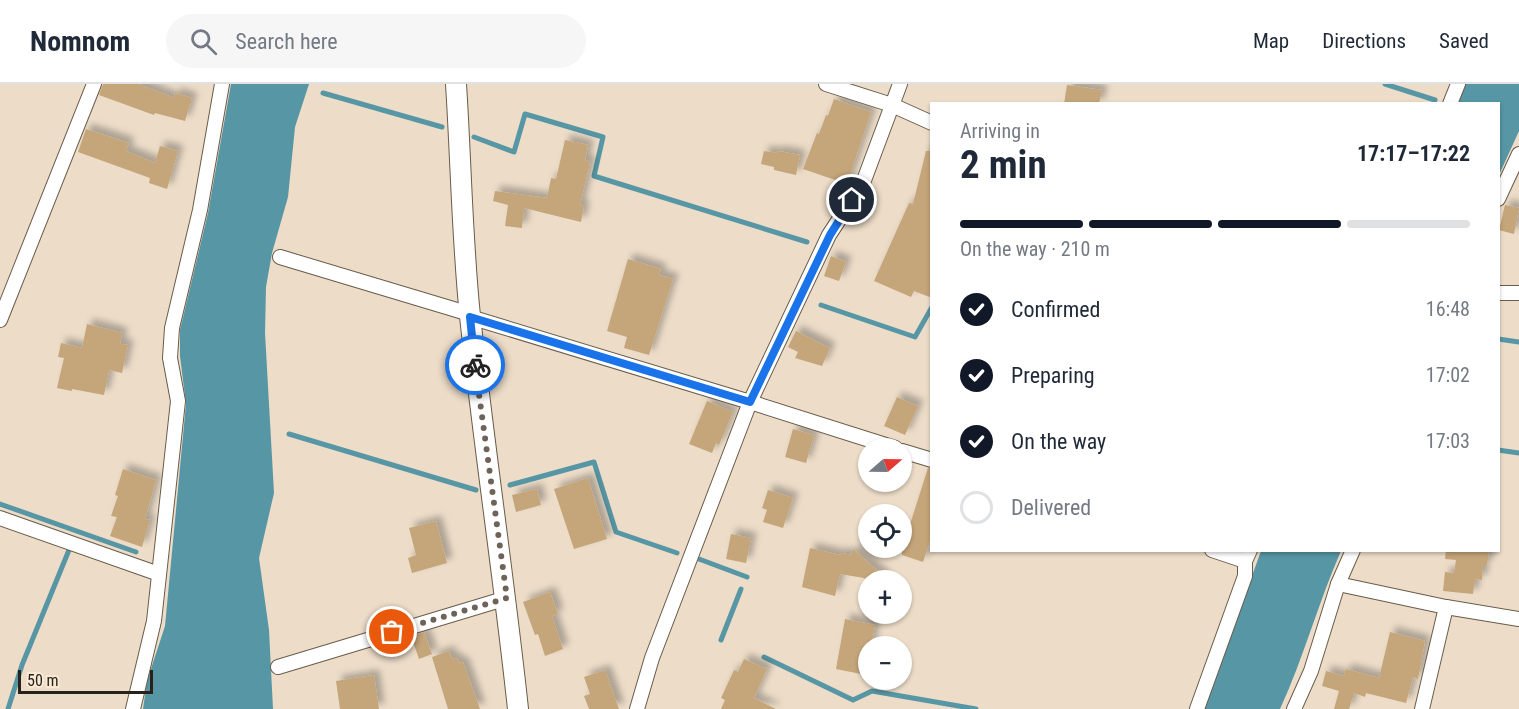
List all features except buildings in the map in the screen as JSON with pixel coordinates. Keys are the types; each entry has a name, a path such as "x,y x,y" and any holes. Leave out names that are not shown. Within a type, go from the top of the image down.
{"street":[{"path":"0,320 94,84"},
{"path":"133,709 154,621 178,402 170,358 172,328 200,210 222,84"},
{"path":"456,84 470,316 478,392 507,598 518,709"},
{"path":"826,84 892,105 930,122"},
{"path":"637,709 652,658 750,402 830,235 863,183 900,84"},
{"path":"1451,102 1458,84"},
{"path":"1500,195 1519,154"},
{"path":"280,256 863,438"},
{"path":"1500,293 1519,293"},
{"path":"912,454 930,459"},
{"path":"0,518 159,574"},
{"path":"1197,709 1245,576 1247,556 1224,552"},
{"path":"1294,709 1311,671 1338,584 1352,552"},
{"path":"1338,584 1446,607 1519,619"},
{"path":"278,667 507,598"},
{"path":"1422,709 1446,607"}],"water":[{"path":"231,84 309,84 295,127 288,197 272,253 266,287 265,333 274,493 259,558 269,630 273,709 143,709 147,681 165,626 186,404 180,356 180,330 208,213"},
{"path":"1465,84 1519,84 1519,131 1500,173 1500,102 1458,102"},
{"path":"1261,552 1341,552 1280,709 1204,709"}],"waterway":[{"path":"1385,84 1435,100"},
{"path":"323,93 442,127"},
{"path":"474,137 514,152 525,114 603,137 594,176 807,242"},
{"path":"821,305 915,337 930,311"},
{"path":"1500,339 1519,342"},
{"path":"289,434 476,490"},
{"path":"1500,450 1519,453"},
{"path":"510,485 594,462 616,532 677,553"},
{"path":"0,504 136,552"},
{"path":"8,709 22,665 69,550"},
{"path":"699,559 747,577"},
{"path":"721,640 741,589"},
{"path":"764,657 853,700 872,691 976,709"}],"way so far":[{"path":"392,632 507,598 475,365"}],"route":[{"path":"475,365 470,317 750,402 830,235 852,200"}]}
